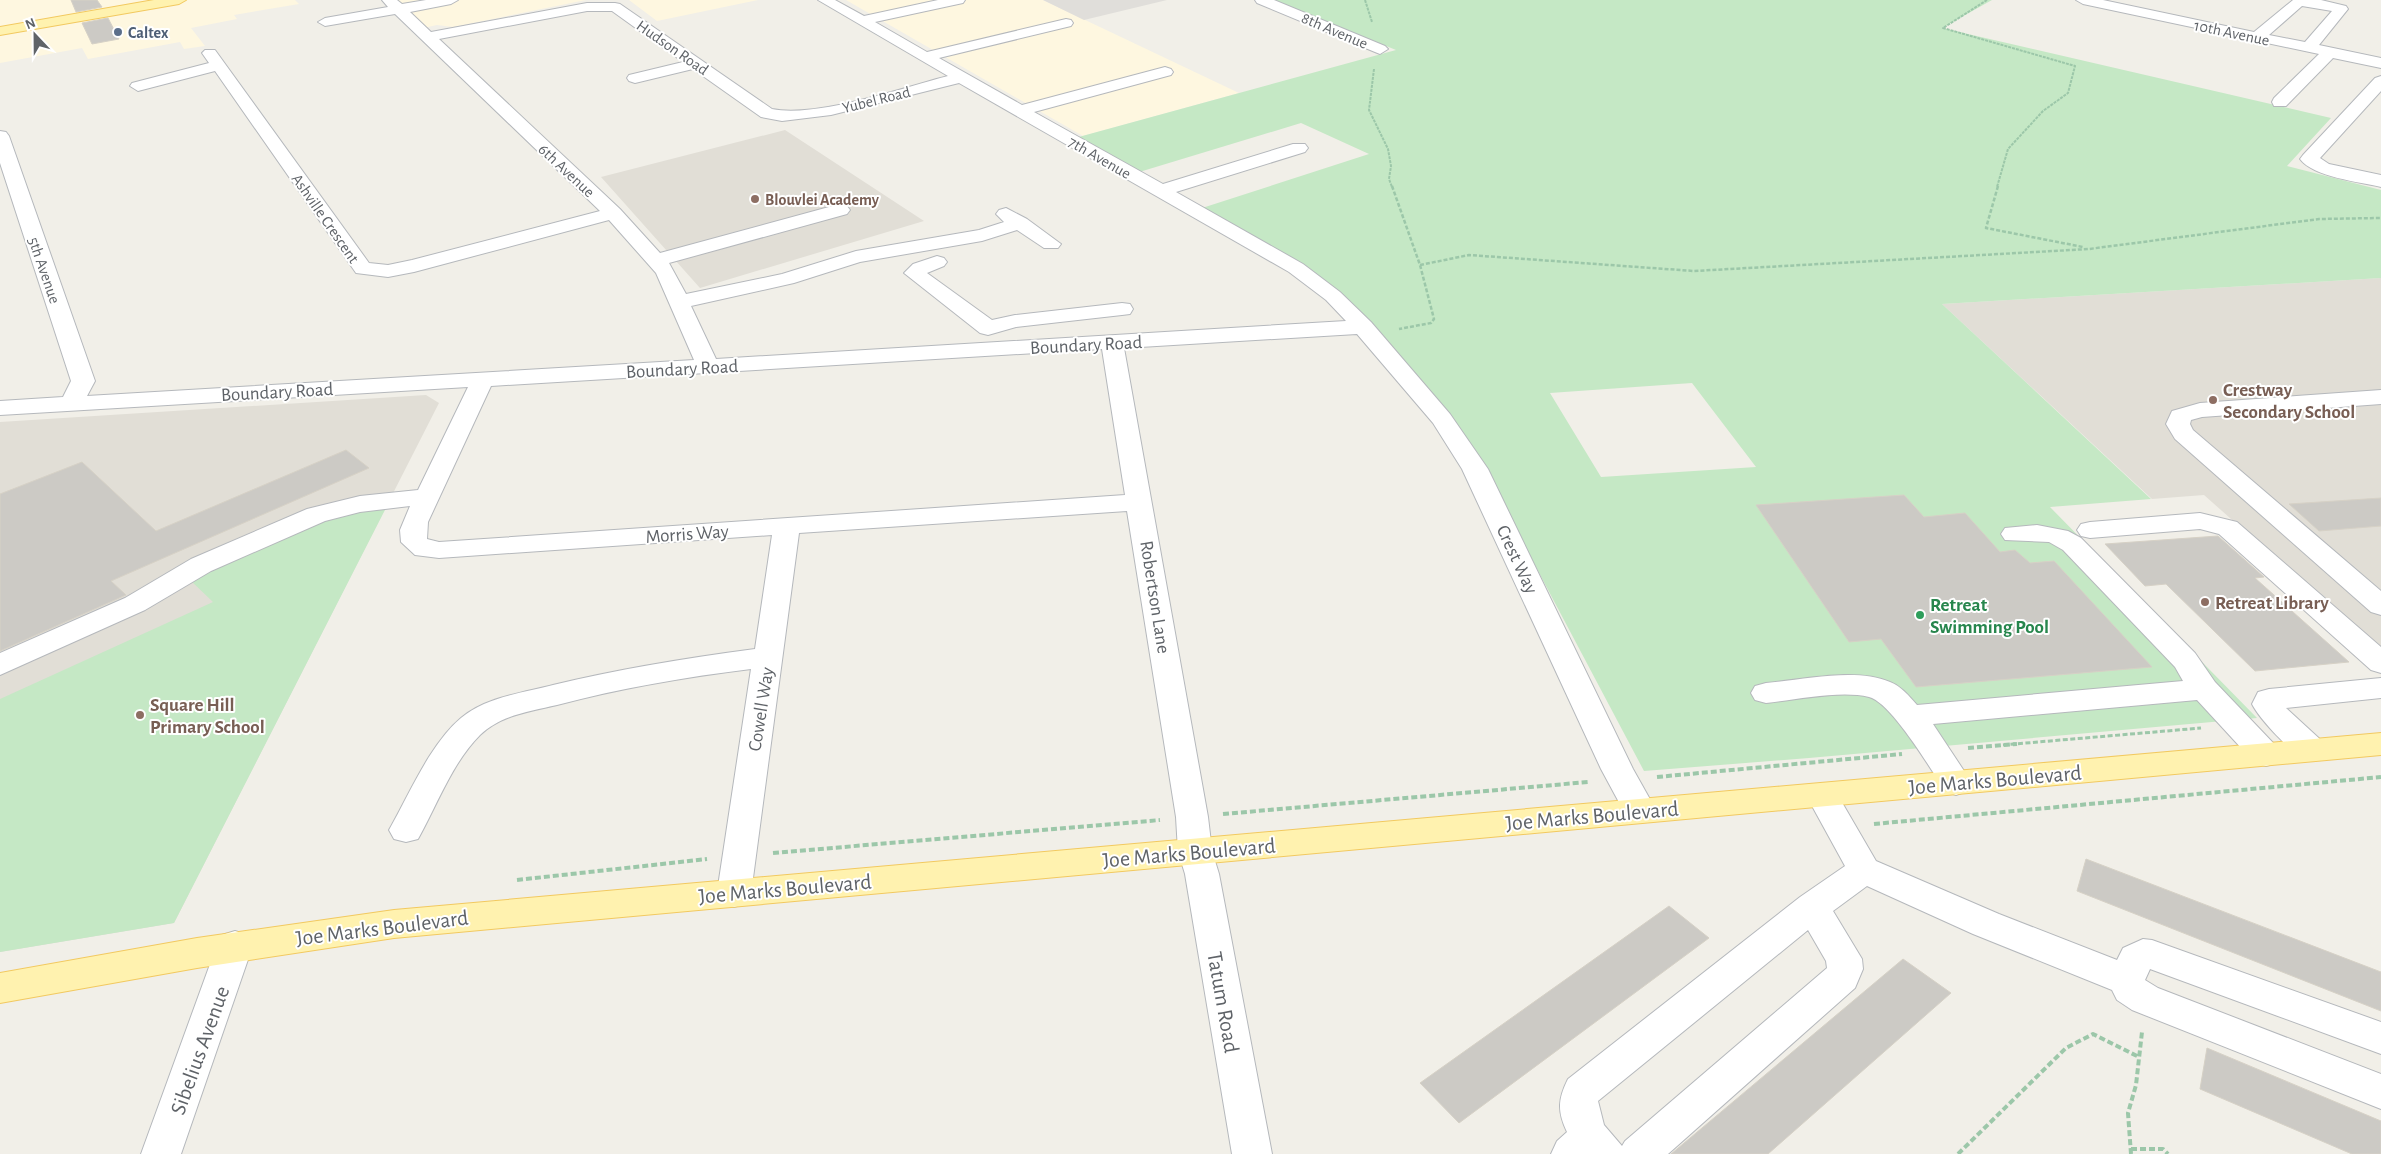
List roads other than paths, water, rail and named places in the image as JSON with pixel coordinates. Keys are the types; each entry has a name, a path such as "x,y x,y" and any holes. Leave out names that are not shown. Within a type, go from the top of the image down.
{"main road":[{"path":"0,31 179,0"},
{"name":"Joe Marks Boulevard","path":"0,988 107,966 236,945 394,924 2312,750 2375,756"}],"street":[{"path":"362,0 374,13"},
{"path":"325,22 374,13 393,4 451,0"},
{"name":"7th Avenue","path":"826,0 924,58 1296,268 1333,296 1364,327"},
{"path":"862,21 958,0"},
{"name":"8th Avenue","path":"1262,0 1380,49"},
{"name":"10th Avenue","path":"2083,0 2381,63"},
{"path":"2257,37 2300,2 2310,1 2341,9 2309,48"},
{"name":"6th Avenue","path":"393,4 613,213 657,260 665,271 680,302 708,366"},
{"name":"Hudson Road","path":"428,38 574,9 610,6 622,10 767,114 792,117"},
{"path":"924,58 1066,23"},
{"path":"2280,102 2330,52"},
{"name":"Ashville Crescent","path":"138,86 214,60 360,266 368,270 388,271 414,266 613,213"},
{"path":"635,78 697,64"},
{"path":"1018,111 1165,72"},
{"name":"Yubel Road","path":"792,117 809,115 960,78"},
{"path":"2381,81 2309,159 2323,168 2381,180"},
{"name":"5th Avenue","path":"0,136 83,381 70,404"},
{"path":"1161,191 1299,148"},
{"path":"657,260 840,210"},
{"path":"1000,210 1051,244"},
{"path":"680,302 787,279 856,257 982,235 1020,224"},
{"path":"938,262 914,272 988,339 1015,321 1122,308"},
{"name":"Boundary Road","path":"0,408 708,366 988,339 1112,343 1364,327"},
{"name":"Crest Way","path":"1364,327 1442,419 1475,469 1617,769 1640,810"},
{"name":"Robertson Lane","path":"1112,343 1192,817 1195,851"},
{"name":"Morris Way","path":"483,379 413,530 414,542 419,547 431,550 1140,502"},
{"path":"2381,397 2195,411 2180,416 2178,424 2184,434 2381,606"},
{"path":"0,664 135,604 201,565 316,514 360,504 428,496"},
{"path":"2090,530 2200,521 2228,528 2381,663"},
{"name":"Cowell Way","path":"734,893 788,526"},
{"path":"2014,534 2047,533 2065,539 2072,544 2185,660 2204,689 2266,755"},
{"path":"406,830 458,740 471,726 489,714 518,704 640,676 768,657"},
{"path":"1766,693 1871,687 1891,695 1936,751 1956,783"},
{"path":"2312,750 2270,710 2267,704 2269,699 2381,688"},
{"path":"1908,716 2204,689"},
{"path":"1822,795 1864,870 2136,990 2381,1092"},
{"name":"Tatum Road","path":"1195,851 1202,874 1252,1154"},
{"path":"1589,1149 1578,1107 1578,1098 1582,1091 1812,907 1864,870"},
{"path":"1639,1154 1842,978 1846,969 1844,959 1812,907"},
{"name":"Sibelius Avenue","path":"161,1154 236,945"},
{"path":"2136,990 2136,958 2143,954 2152,955 2381,1038"}],"place":[{"name":"Caltex","path":"118,32"},
{"name":"Blouvlei Academy","path":"755,199"},
{"name":"Crestway Secondary School","path":"2213,400"},
{"name":"Retreat Library","path":"2205,602"},
{"name":"Retreat Swimming Pool","path":"1920,615"},
{"name":"Square Hill Primary School","path":"140,715"}]}
